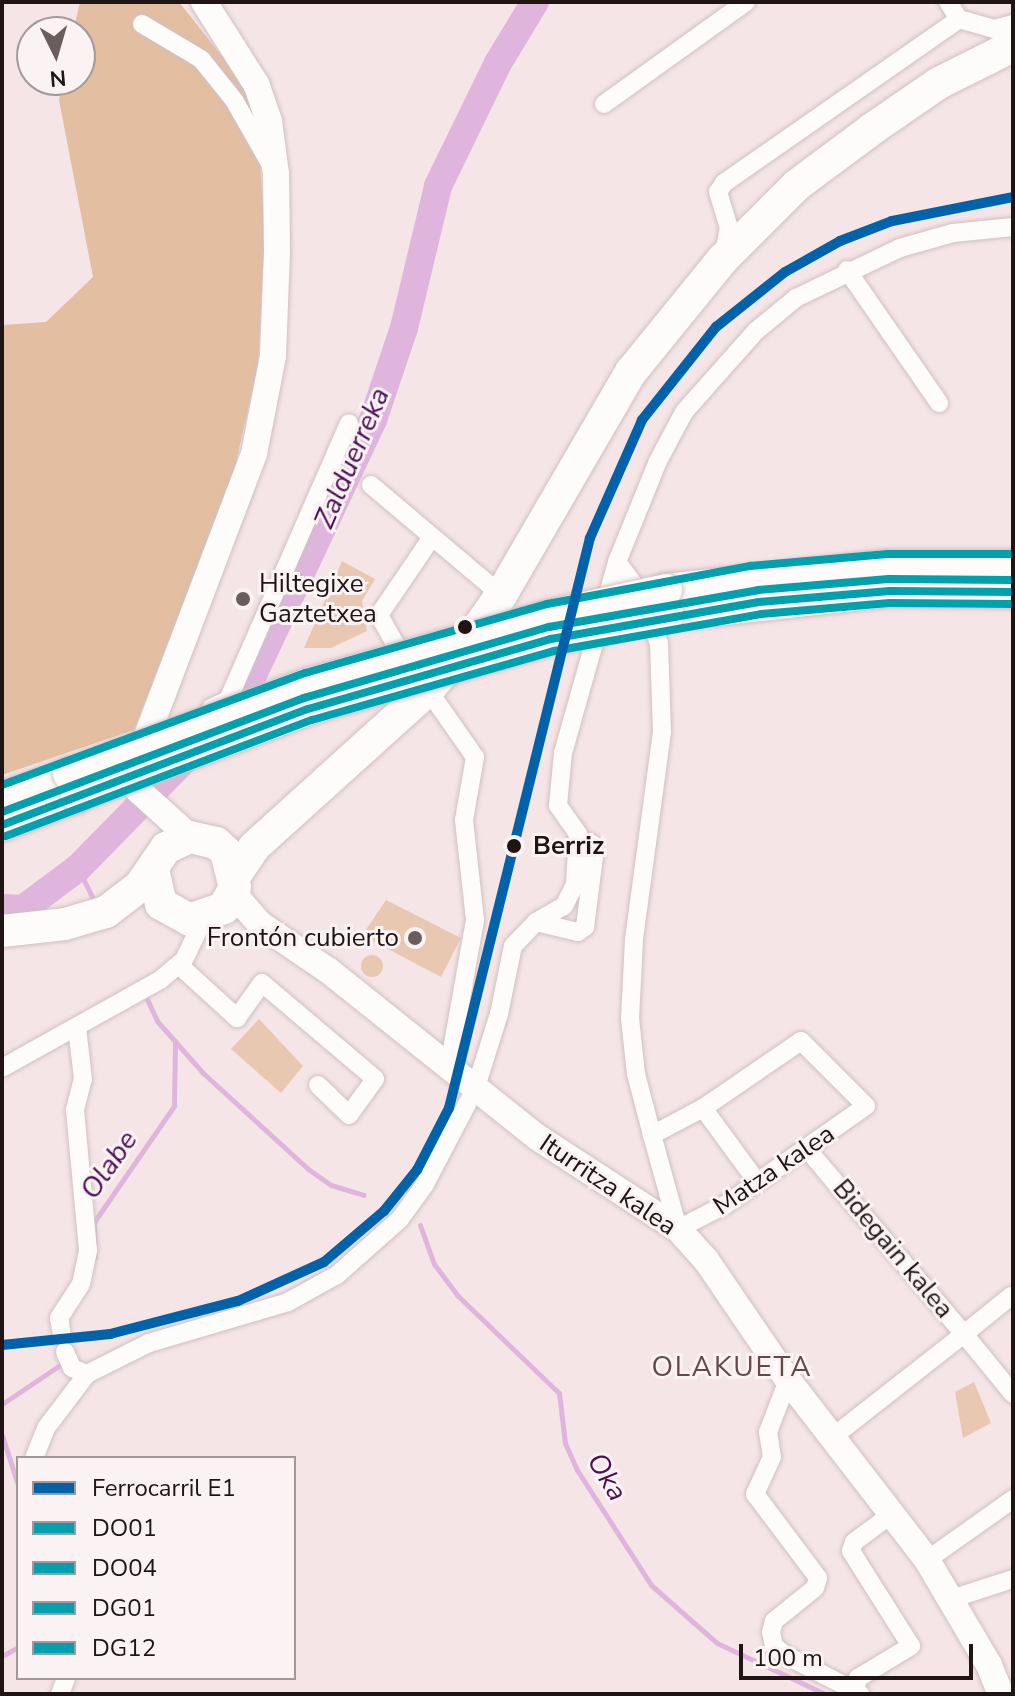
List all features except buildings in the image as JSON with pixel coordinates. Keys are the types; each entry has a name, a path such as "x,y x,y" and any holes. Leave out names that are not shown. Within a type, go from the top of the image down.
{"highway":[{"path":"2,931 191,916 236,881 254,847 426,692 501,595 631,372 722,260 797,185 872,129 939,83 1013,46"},
{"path":"2,798 73,785 308,709 551,639 656,597 888,566 1013,566"},
{"path":"656,597 890,591 1013,592"},
{"path":"2,825 73,785"},
{"path":"65,924 124,901 181,849 257,833 294,814"},
{"path":"181,849 236,881"},
{"path":"181,849 155,895 191,916"}],"street":[{"path":"181,849 146,800 137,762 230,520 267,406 273,356 276,174 269,121 256,84 204,2"},
{"path":"604,104 746,2"},
{"path":"948,2 959,19 994,29 1013,24"},
{"path":"722,260 729,228 718,192 724,183 959,19"},
{"path":"142,24 201,59 234,100 276,174"},
{"path":"35,1456 46,1428 87,1374 149,1343 288,1302 337,1275 376,1243 424,1186 476,1087 499,1014 513,946 536,922 564,906 575,884 578,839 558,805 563,753 617,562 658,461 715,371 796,298 847,270 953,233 1013,227"},
{"path":"847,270 939,403"},
{"path":"147,735 228,700 349,423"},
{"path":"371,485 501,595"},
{"path":"432,537 379,615 426,692 475,757 464,820 475,920 449,1066"},
{"path":"617,562 656,597 661,717 634,940 630,1018 636,1074 678,1229"},
{"path":"354,677 398,650"},
{"path":"536,922 578,932 585,927 594,857 592,844 578,839"},
{"name":"Iturritza kalea","path":"236,881 249,914 283,937 537,1137 678,1229 706,1260 788,1380 927,1560 1001,1694"},
{"path":"2,1068 77,1027 183,959 191,916"},
{"name":"Iturritza kalea","path":"191,916 283,937"},
{"path":"183,959 237,1018 262,983 375,1079 349,1115 318,1085"},
{"path":"77,1027 83,1079 75,1110 88,1250 81,1284 59,1318 63,1344 72,1368 87,1374"},
{"name":"Matza kalea","path":"678,1229 758,1183 866,1106 801,1041 703,1108"},
{"path":"652,1135 703,1108 758,1183"},
{"name":"Bidegain kalea","path":"807,1149 964,1334 834,1436"},
{"path":"1011,1296 964,1334 1013,1394"},
{"path":"788,1380 768,1432 772,1457 755,1494 818,1578 815,1588 774,1621 771,1632 774,1646 785,1655 858,1693 858,1678 911,1646 851,1551 854,1542 892,1514"},
{"path":"927,1560 1013,1499"},
{"path":"951,1599 1013,1579"}],"shaded area":[{"path":"80,2 179,2 255,98 265,233 258,365 232,480 134,730 2,775 2,325 46,322 93,277 59,100 60,96 96,96 96,16 77,16"},
{"path":"342,561 375,579 362,601 367,631 331,648 304,648"},
{"name":"Frontón cubierto","path":"386,900 461,938 441,977 369,939 372,934 365,931"},
{"path":"372,955 380,958 383,966 380,974 372,977 364,974 361,966 364,958"},
{"path":"259,1019 303,1066 281,1093 231,1049"},
{"path":"974,1382 991,1423 963,1438 955,1392"}],"waterway":[{"name":"Zalduerreka","path":"222,719 244,694 373,420 404,328 438,186 498,63 535,2"},
{"name":"Zalduerreka","path":"2,908 23,909 78,868 194,750"},
{"name":"Oka","path":"78,868 95,903"},
{"name":"Oka","path":"146,997 157,1021 203,1073 308,1169 331,1185 364,1195"},
{"name":"Olabe","path":"95,1257 94,1222 174,1106 175,1041"},
{"name":"Oka","path":"420,1225 434,1264 457,1295 559,1393 565,1443 577,1470 651,1585 717,1643 825,1694"},
{"name":"Olabe","path":"2,1404 63,1363"},
{"name":"Olabe","path":"2,1435 16,1479"},
{"name":"Olabe","path":"2,1656 16,1648"}],"rail line":[{"name":"E1","path":"2,1345 110,1334 238,1301 324,1262 384,1211 417,1170 449,1108 590,538 642,420 716,327 785,272 840,241 892,221 1013,197"}],"transit line":[{"name":"DG12","path":"2,785 305,673 547,604 750,566 887,554 1013,554"},
{"name":"DG01","path":"2,812 304,698 549,627 758,590 889,579 1013,580"},
{"name":"DO01","path":"2,825 308,709 551,639 759,602 890,591 1013,592"},
{"name":"DO04","path":"6,836 312,720 554,651 761,614 890,603 1013,604"}],"place":[{"name":"Hiltegixe Gaztetxea","path":"243,599"},
{"name":"Berriz","path":"514,846"},
{"name":"Frontón cubierto","path":"415,938"}],"district":[{"name":"OLAKUETA","path":"732,1367"}]}
